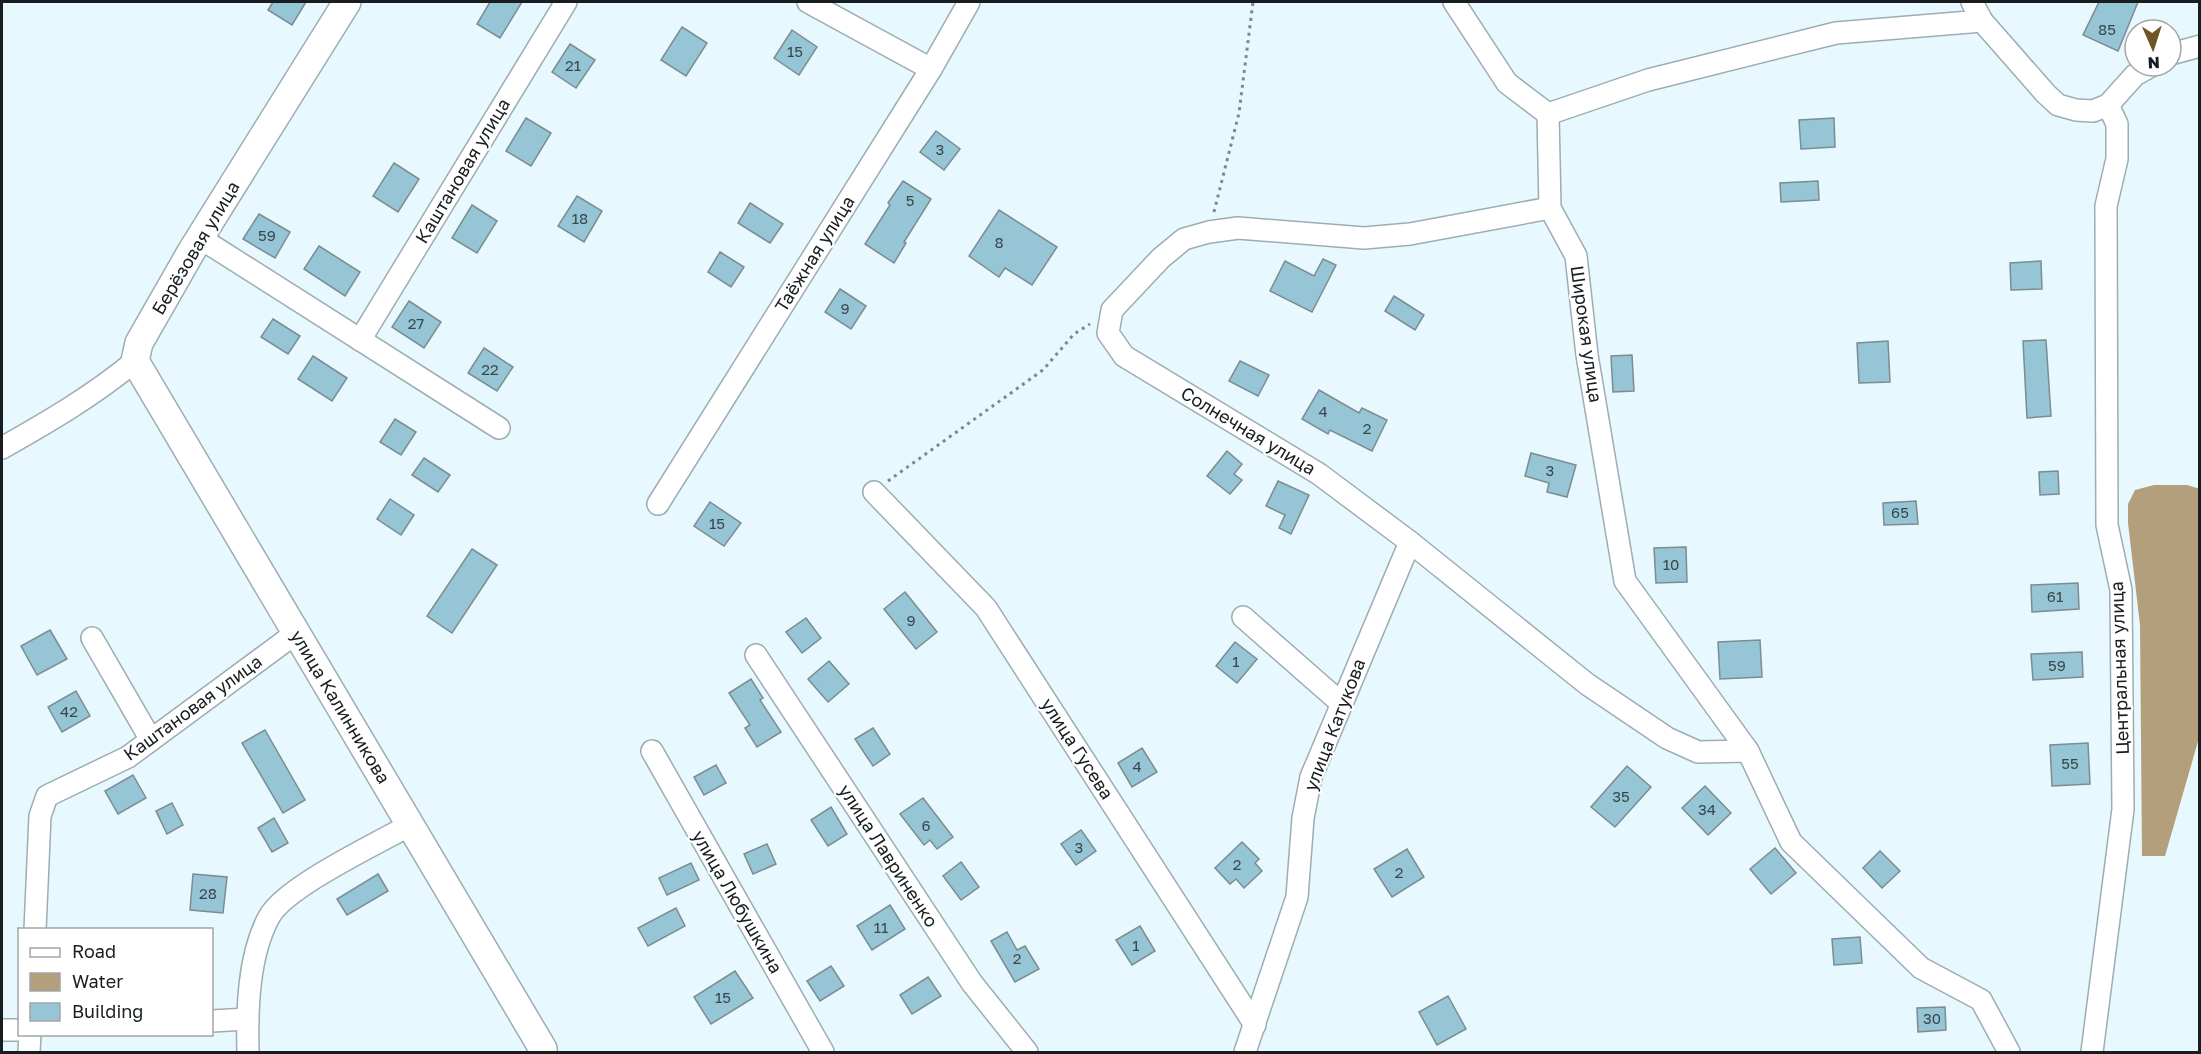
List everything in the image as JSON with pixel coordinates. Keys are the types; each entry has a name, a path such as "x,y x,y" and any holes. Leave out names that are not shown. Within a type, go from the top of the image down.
{"main road":[{"name":"Берёзовая улица","path":"135,361 140,343 200,238 347,2"},
{"name":"улица Калинникова","path":"135,361 543,1051"}],"street":[{"name":"Каштановая улица","path":"360,340 566,2"},
{"path":"808,2 931,69"},
{"name":"Таёжная улица","path":"658,504 931,69 969,2"},
{"path":"1454,2 1507,83 1548,114"},
{"path":"1972,2 1983,21 2058,105 2076,110 2093,111 2108,105 2132,78"},
{"path":"1548,114 1648,80 1836,33 1983,21"},
{"path":"2183,51 2199,46"},
{"name":"Центральная улица","path":"2092,1053 2123,808 2121,590 2107,525 2106,206 2117,159 2117,124 2108,105"},
{"path":"1112,310 1168,252 1184,239 1209,232 1238,228 1364,238 1410,234 1550,208 1548,114"},
{"name":"Широкая улица","path":"1550,208 1576,256 1587,355 1625,581 1748,751 1791,843 1921,968 1981,1000 2009,1053"},
{"path":"200,238 499,428"},
{"name":"Солнечная улица","path":"1112,310 1108,333 1124,356 1319,474 1410,542 1587,684 1667,738 1698,752 1748,751"},
{"name":"Берёзовая улица","path":"2,448 78,404 105,386 135,361"},
{"name":"улица Гусева","path":"874,492 986,608 1255,1025"},
{"name":"улица Катукова","path":"1245,1053 1297,897 1303,818 1311,777 1410,542"},
{"path":"1243,617 1341,703"},
{"name":"Каштановая улица","path":"35,928 40,816 47,796 128,757 296,633"},
{"path":"92,638 151,740"},
{"name":"улица Лавриненко","path":"756,655 972,982 1027,1053"},
{"name":"улица Любушкина","path":"652,751 823,1053"},
{"path":"248,1053 247,1019 255,954 269,916 292,891 410,825"},
{"path":"213,1021 247,1019"},
{"path":"2,1030 18,1030"},
{"path":"29,1053 30,1036"}],"path":[{"path":"1209,232 1239,113 1252,2"},
{"path":"874,492 1043,370 1074,334 1112,310"}],"water":[{"path":"2154,485 2187,485 2200,489 2199,738 2165,856 2142,856 2140,625 2128,523 2128,504 2135,490"}],"building":[{"path":"273,2 306,2 292,25 268,10"},
{"path":"490,2 522,2 500,38 477,24"},
{"path":"2099,2 2138,2 2131,18 2123,18 2123,39 2118,51 2083,35"},
{"path":"682,27 707,43 686,76 661,60"},
{"path":"792,30 817,47 799,75 774,58"},
{"path":"570,44 595,60 576,88 552,72"},
{"path":"526,118 551,133 531,166 506,151"},
{"path":"1834,118 1835,147 1801,149 1799,120"},
{"path":"936,131 960,149 944,170 920,152"},
{"path":"394,163 419,179 398,212 373,196"},
{"path":"903,181 931,199 904,242 906,243 894,263 865,244"},
{"path":"1818,181 1819,200 1781,202 1780,183"},
{"path":"577,196 602,211 584,242 558,226"},
{"path":"750,203 783,224 770,243 738,223"},
{"path":"472,205 497,221 477,253 452,238"},
{"path":"999,210 1057,247 1032,285 1005,268 999,277 969,256"},
{"path":"259,214 290,232 275,258 243,239"},
{"path":"319,246 360,272 345,296 304,269"},
{"path":"720,252 744,267 731,287 708,272"},
{"path":"1323,259 1336,265 1312,312 1270,291 1285,261 1314,276"},
{"path":"2041,261 2042,289 2011,290 2010,263"},
{"path":"840,289 866,306 851,329 825,312"},
{"path":"1394,296 1424,315 1415,330 1385,311"},
{"path":"409,301 441,322 424,348 392,327"},
{"path":"273,319 300,336 288,354 261,337"},
{"path":"2046,340 2051,416 2027,418 2023,341"},
{"path":"1888,341 1890,382 1859,383 1857,343"},
{"path":"484,348 513,367 497,391 468,373"},
{"path":"1632,355 1634,391 1613,392 1611,356"},
{"path":"313,356 347,378 332,401 298,379"},
{"path":"1240,361 1269,375 1258,396 1229,381"},
{"path":"1319,390 1359,413 1362,408 1387,420 1372,451 1330,430 1328,434 1302,419"},
{"path":"395,419 416,432 401,455 380,442"},
{"path":"1227,451 1242,464 1234,474 1242,480 1230,494 1207,476"},
{"path":"1531,453 1576,465 1567,497 1547,492 1549,483 1525,476"},
{"path":"424,458 450,475 438,492 412,475"},
{"path":"2058,471 2059,494 2040,495 2039,472"},
{"path":"1278,481 1309,495 1291,534 1279,528 1285,515 1266,506"},
{"path":"390,499 414,515 401,535 377,519"},
{"path":"1916,501 1918,524 1884,525 1883,503"},
{"path":"710,502 741,523 724,546 694,526"},
{"path":"1686,547 1687,582 1656,583 1654,548"},
{"path":"472,549 497,565 452,633 427,616"},
{"path":"2078,583 2079,609 2032,612 2031,585"},
{"path":"905,592 937,632 916,649 884,609"},
{"path":"806,618 821,638 802,653 786,632"},
{"path":"50,630 67,659 37,675 21,646"},
{"path":"1760,640 1762,677 1720,679 1718,642"},
{"path":"1235,642 1257,659 1237,683 1216,666"},
{"path":"2082,652 2083,677 2033,680 2031,654"},
{"path":"829,661 849,684 828,702 808,679"},
{"path":"751,679 763,698 760,700 781,732 757,747 745,728 750,725 729,693"},
{"path":"76,691 90,716 62,732 48,707"},
{"path":"873,728 890,754 873,766 855,739"},
{"path":"265,730 305,800 283,813 242,743"},
{"path":"2088,743 2090,784 2052,786 2050,745"},
{"path":"1142,748 1157,772 1132,787 1118,763"},
{"path":"716,765 726,783 704,795 694,777"},
{"path":"1627,766 1651,787 1615,827 1591,807"},
{"path":"133,775 146,798 118,814 105,791"},
{"path":"1705,786 1731,813 1708,835 1682,808"},
{"path":"923,798 953,837 937,849 930,840 924,845 900,814"},
{"path":"172,803 183,825 167,834 156,811"},
{"path":"831,807 847,834 828,846 811,820"},
{"path":"274,818 288,843 272,852 258,828"},
{"path":"1081,830 1096,851 1076,865 1061,844"},
{"path":"1242,842 1259,859 1255,863 1262,871 1244,888 1236,879 1230,884 1215,868"},
{"path":"767,844 776,864 753,874 744,854"},
{"path":"1775,848 1796,873 1771,894 1750,869"},
{"path":"1407,849 1424,877 1392,897 1374,869"},
{"path":"1880,851 1900,871 1882,888 1863,868"},
{"path":"961,862 979,887 961,900 943,876"},
{"path":"691,863 699,880 667,895 659,878"},
{"path":"193,874 227,877 223,913 190,910"},
{"path":"378,874 388,891 347,915 337,899"},
{"path":"890,905 905,929 872,950 857,926"},
{"path":"676,908 685,926 648,946 638,928"},
{"path":"1140,926 1155,951 1132,965 1116,940"},
{"path":"1007,932 1017,950 1025,946 1039,969 1015,982 991,941"},
{"path":"1860,937 1862,963 1834,965 1832,939"},
{"path":"831,966 844,986 820,1001 807,981"},
{"path":"735,971 753,998 711,1024 694,997"},
{"path":"928,977 941,996 912,1014 900,995"},
{"path":"1448,996 1466,1029 1437,1045 1419,1012"},
{"path":"1945,1007 1946,1030 1918,1032 1917,1008"}]}
